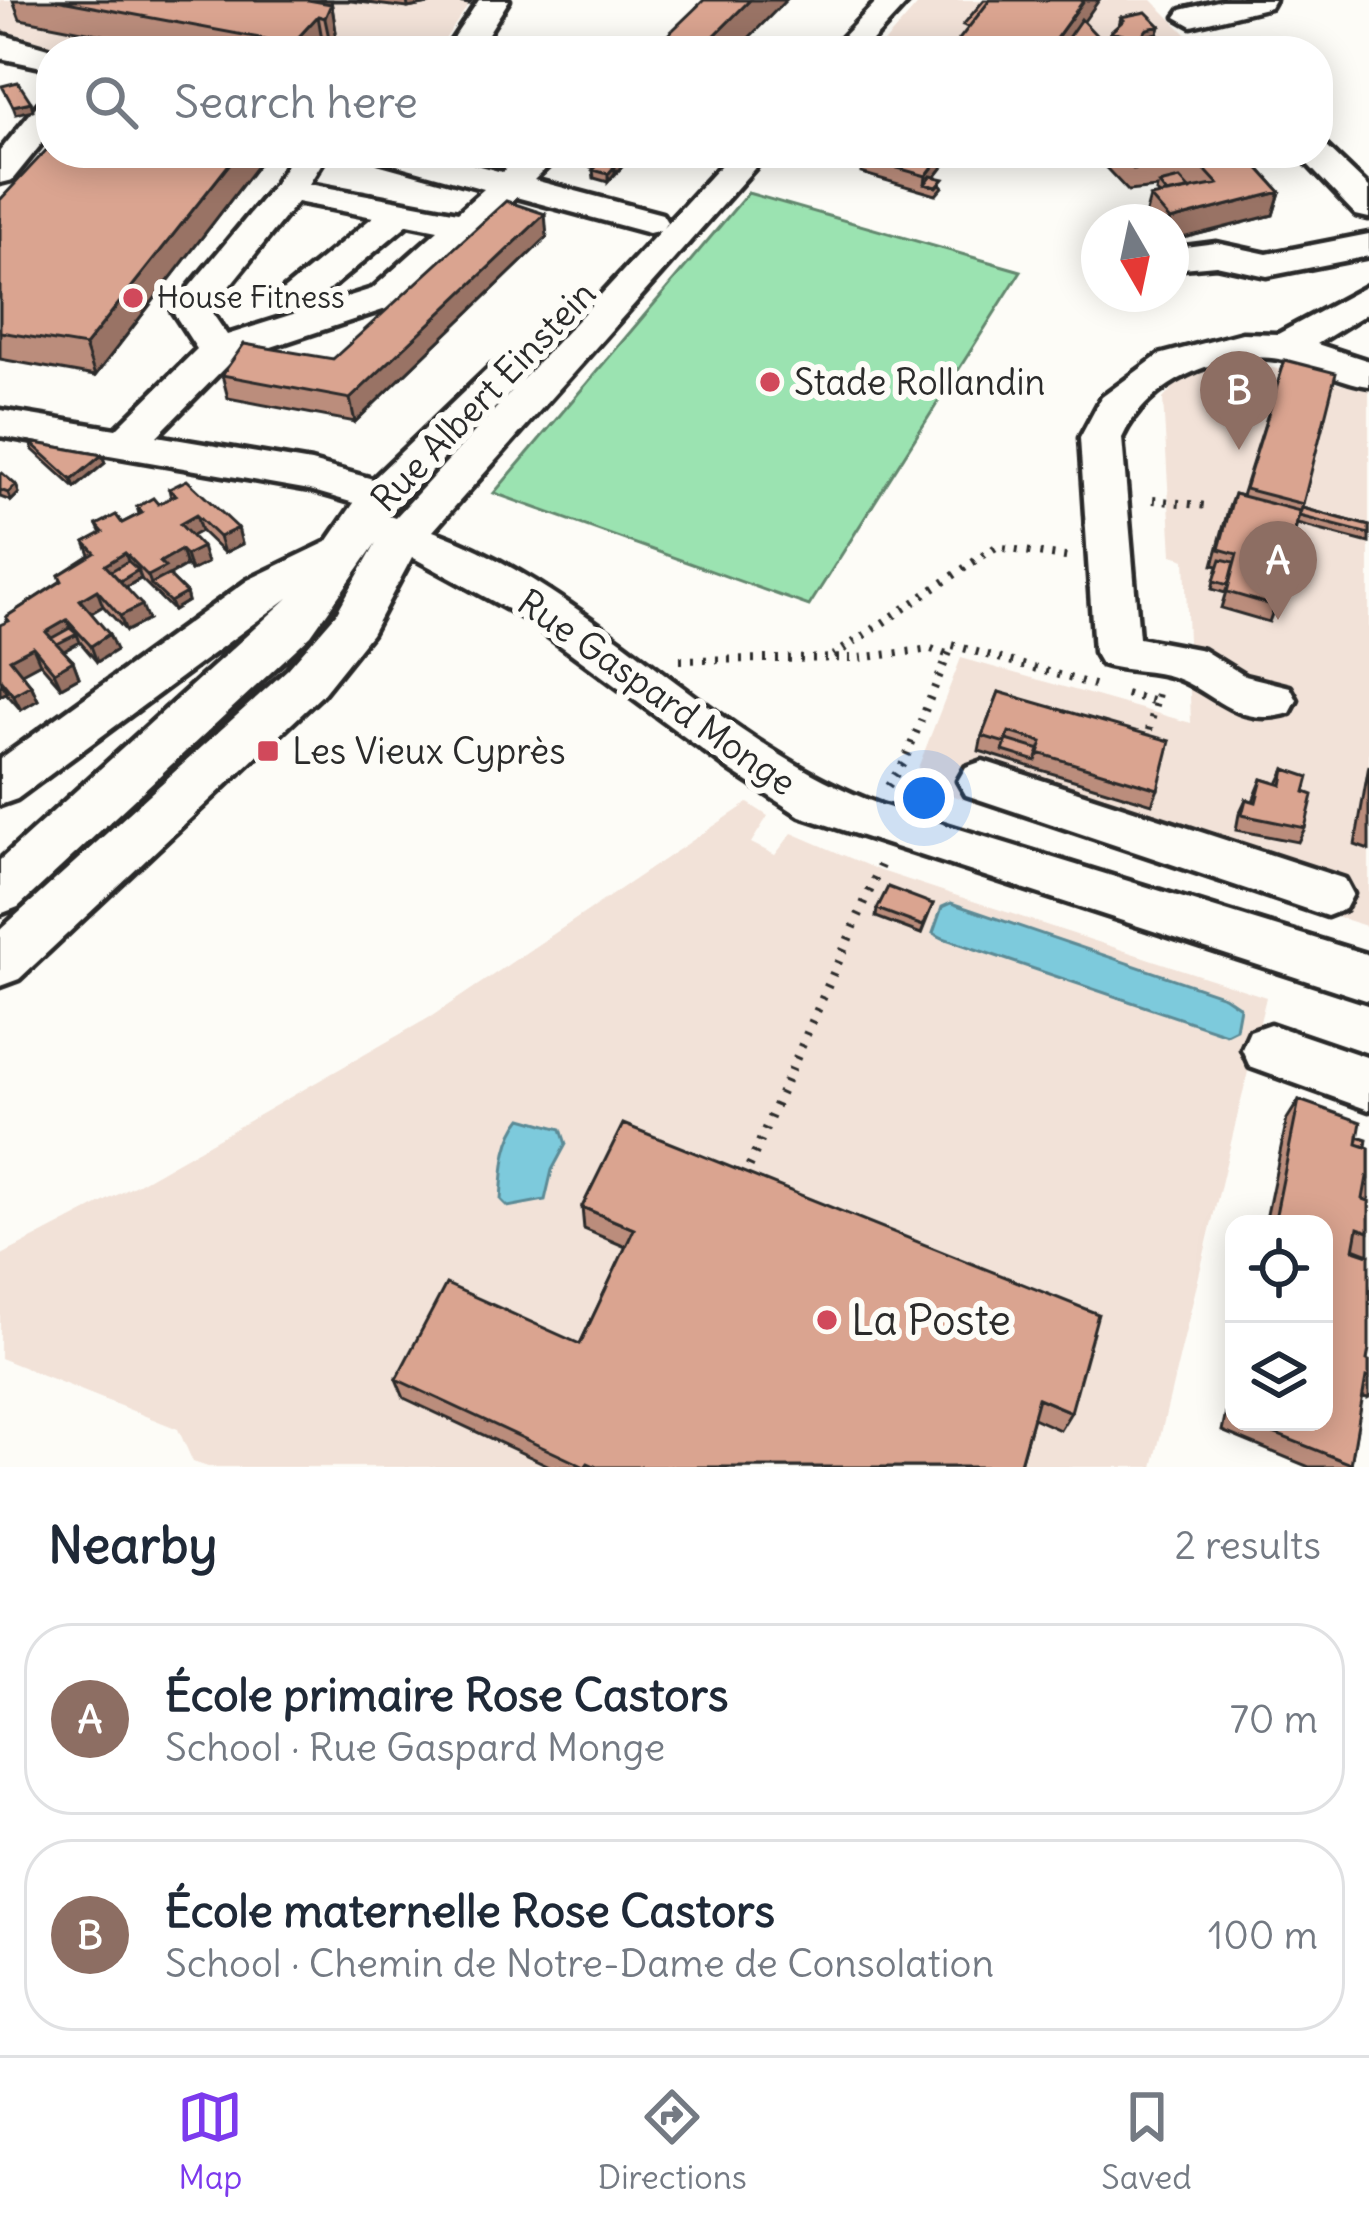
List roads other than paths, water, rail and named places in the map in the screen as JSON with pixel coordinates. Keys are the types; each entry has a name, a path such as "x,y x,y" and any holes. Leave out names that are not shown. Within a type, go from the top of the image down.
{"street":[{"path":"471,36 494,0"},
{"path":"836,36 855,0"},
{"path":"846,36 895,0"},
{"path":"1184,8 1259,0"},
{"path":"1184,8 1209,36"},
{"path":"0,44 36,55"},
{"path":"0,76 36,83"},
{"path":"0,173 36,129"},
{"path":"218,351 190,309 302,168"},
{"path":"450,168 649,222"},
{"path":"125,444 218,351 304,310 385,297 529,168"},
{"name":"Rue Albert Einstein","path":"0,892 295,623 454,429 699,168"},
{"path":"0,785 264,591 373,526 736,168"},
{"path":"1329,168 1369,207"},
{"path":"288,190 469,225"},
{"path":"304,310 402,211"},
{"path":"1189,258 1216,254 1271,282 1369,245"},
{"path":"224,270 304,310"},
{"path":"1285,347 1369,296"},
{"path":"1273,700 1233,692 1187,662 1117,652 1101,438 1116,406 1173,364 1242,345 1285,347 1367,374"},
{"name":"Rue Gaspard Monge","path":"0,423 311,476 373,526 466,563 632,670 804,795 870,821 1369,978"},
{"path":"0,963 305,682 356,622 374,581 373,526"},
{"path":"983,782 1348,900 1319,962"},
{"path":"1270,1049 1369,1084"}],"water":[{"path":"951,903 1224,996 1240,1007 1236,1029 1226,1034 943,938 933,933 942,907"},
{"path":"522,1118 561,1129 566,1144 552,1170 545,1200 508,1207 501,1200 505,1157"}],"place":[{"name":"House Fitness","path":"133,298"},
{"name":"Stade Rollandin","path":"770,382"},
{"name":"École maternelle Rose Castors","path":"1239,450"},
{"name":"École primaire Rose Castors","path":"1278,620"},
{"name":"Les Vieux Cyprès","path":"268,751"},
{"name":"La Poste","path":"827,1320"}]}
